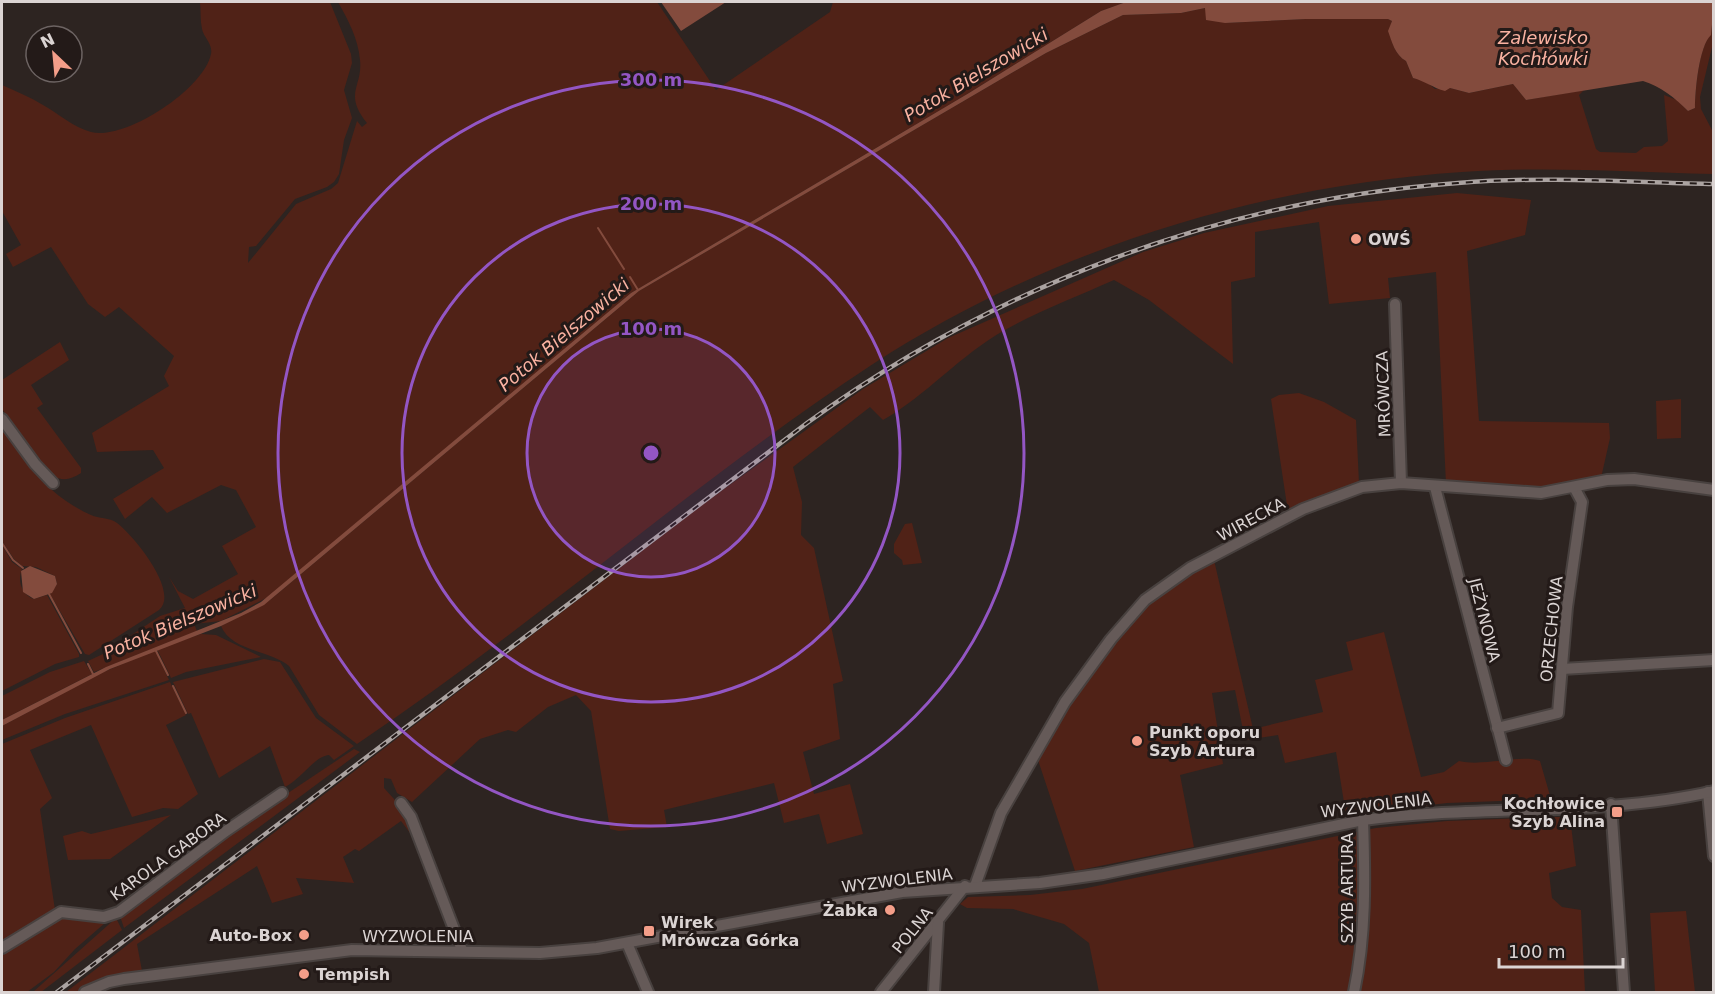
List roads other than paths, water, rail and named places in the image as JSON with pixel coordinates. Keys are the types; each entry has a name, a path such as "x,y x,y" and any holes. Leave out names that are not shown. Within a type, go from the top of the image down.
{"street":[{"name":"MRÓWCZA","path":"1395,304 1401,483"},
{"path":"2,419 34,464 53,483"},
{"name":"WIRECKA","path":"970,886 1001,813 1050,727 1111,639 1145,600 1190,568 1302,509 1362,488 1401,483 1541,493 1607,480 1634,479 1713,490"},
{"name":"JEŻYNOWA","path":"1435,487 1506,760"},
{"name":"ORZECHOWA","path":"1497,728 1557,713 1582,502 1574,487"},
{"path":"1562,669 1713,660"},
{"path":"1711,792 1713,856"},
{"name":"WYZWOLENIA","path":"86,993 109,982 124,979 322,954 380,949 556,952 627,943 864,897 970,886 1040,882 1103,874 1363,820 1406,814 1611,804 1668,799 1711,792"},
{"name":"KAROLA GABORA","path":"2,948 61,912 104,917 118,912 226,831 282,793"},
{"path":"401,803 411,817 462,951"},
{"path":"1611,804 1624,993"},
{"name":"SZYB ARTURA","path":"1354,993 1366,913 1363,820"},
{"name":"POLNA","path":"881,993 970,886"},
{"path":"934,993 938,923"},
{"path":"627,943 648,993"}],"water":[{"path":"661,2 726,2 681,31"},
{"name":"Zalewisko Kochłówki","path":"1126,2 1713,2 1714,4 1711,35 1703,49 1699,69 1695,108 1688,111 1667,93 1643,81 1526,100 1513,84 1469,93 1450,88 1445,91 1441,90 1413,78 1406,61 1399,55 1393,44 1388,31 1392,21 1388,19 1306,19 1225,23 1206,20 1205,8 1181,13 1123,15 1046,53 639,291 264,605 221,626 110,669 2,726 2,720 106,667 241,613 261,602 631,293 969,93 1101,11"},
{"path":"30,566 55,576 57,584 52,593 34,599 23,592 21,571"}],"waterway":[{"name":"Potok Bielszowicki","path":"598,228 624,269"},
{"name":"Potok Bielszowicki","path":"630,277 638,290"},
{"path":"2,543 13,560 23,568"},
{"path":"49,594 81,653"},
{"name":"Potok Bielszowicki","path":"155,649 168,675"},
{"path":"88,664 93,674"},
{"path":"173,686 186,713"}],"railway":[{"path":"57,992 807,423 880,374 956,330 1035,291 1116,258 1199,230 1284,208 1370,193 1458,183 1522,180 1714,184"}],"place":[{"name":"OWŚ","path":"1356,239"},
{"name":"Punkt oporu Szyb Artura","path":"1137,741"},
{"name":"Kochłowice Szyb Alina","path":"1617,812"},
{"name":"Żabka","path":"890,910"},
{"name":"Wirek Mrówcza Górka","path":"649,931"},
{"name":"Auto-Box","path":"304,935"},
{"name":"Tempish","path":"304,974"}]}
